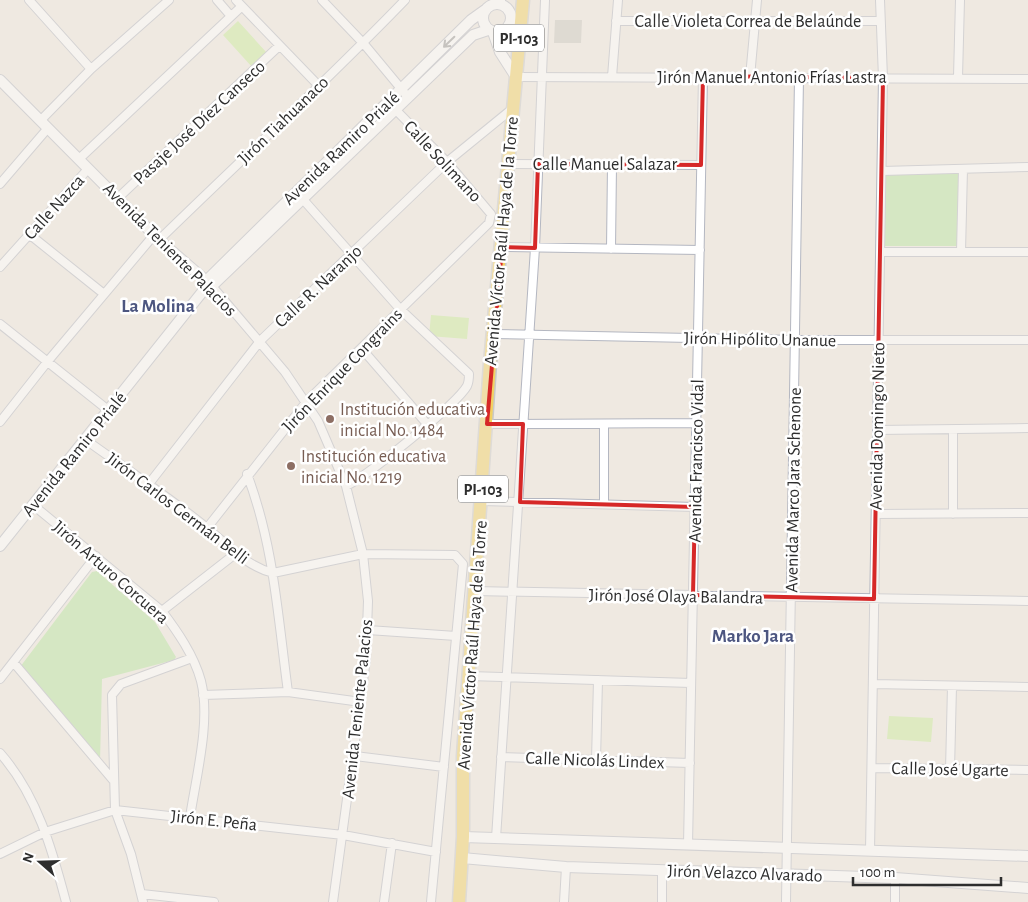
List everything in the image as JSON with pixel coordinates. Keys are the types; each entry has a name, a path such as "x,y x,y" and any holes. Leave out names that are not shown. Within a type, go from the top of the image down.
{"main road":[{"name":"Avenida Víctor Raúl Haya de la Torre","path":"459,902 463,837 463,756 493,334 523,4"}],"street":[{"path":"29,0 91,69"},
{"path":"0,184 45,124 91,69 169,0"},
{"path":"322,0 364,44 404,93"},
{"name":"Jirón Tiahuanaco","path":"0,422 104,294 157,237 364,44 405,0"},
{"path":"496,838 514,594 528,334 535,248 545,0"},
{"path":"612,77 618,0"},
{"path":"750,77 757,0"},
{"name":"Avenida Domingo Nieto","path":"870,851 882,171 883,78 880,0"},
{"path":"958,77 960,0"},
{"path":"220,1 230,15"},
{"path":"79,159 230,15 238,3 318,85"},
{"path":"516,77 500,52 495,31 483,20 486,10 495,4 523,4"},
{"path":"495,31 508,27 510,16 502,4"},
{"name":"Avenida Ramiro Prialé","path":"0,546 207,286 299,194 392,106 471,20 486,10"},
{"name":"Calle Violeta Correa de Belaúnde","path":"616,21 880,21"},
{"path":"495,31 520,32"},
{"name":"Avenida Ramiro Prialé","path":"404,93 473,35 495,31"},
{"name":"Pasaje José Díez Canseco","path":"119,197 279,46"},
{"name":"Jirón Manuel Antonio Frías Lastra","path":"516,77 703,76 1028,79"},
{"name":"Avenida Francisco Vidal","path":"688,845 703,76"},
{"name":"Avenida Marco Jara Schenone","path":"786,902 799,78"},
{"name":"Avenida Teniente Palacios","path":"0,80 88,169 119,197 260,341 307,401 329,444 346,486 363,554 368,601 368,630 355,756 333,902"},
{"name":"Calle Solimano","path":"392,106 447,162 491,214 489,223"},
{"name":"Calle R. Naranjo","path":"148,485 260,341 447,162 512,109"},
{"name":"Calle Manuel Salazar","path":"509,164 701,165"},
{"path":"611,248 612,165"},
{"path":"882,171 1028,167"},
{"name":"Calle Nazca","path":"0,267 88,169"},
{"path":"962,252 964,169"},
{"path":"299,194 400,309 469,374 468,384 462,393 427,424 346,486"},
{"name":"Jirón Enrique Congrains","path":"207,528 247,474 307,401 489,223"},
{"path":"29,234 104,294"},
{"path":"502,248 700,250"},
{"path":"880,252 1028,252"},
{"path":"0,324 108,410"},
{"name":"Jirón Hipólito Unanue","path":"493,334 795,340 1028,340"},
{"path":"362,349 427,424"},
{"path":"487,424 604,426 696,423"},
{"path":"604,426 604,504"},
{"path":"877,430 1028,428"},
{"path":"953,430 953,514"},
{"name":"Jirón Carlos Germán Belli","path":"86,440 207,528 236,554 262,570 273,573"},
{"path":"247,474 262,517 273,573 288,692"},
{"path":"482,501 695,507"},
{"name":"Jirón Arturo Corcuera","path":"33,505 162,611 175,628 192,658 201,680 203,724 190,817"},
{"path":"876,514 1028,513"},
{"path":"162,611 236,554"},
{"path":"273,573 363,554 455,555 463,564 430,902"},
{"path":"0,679 96,556"},
{"name":"Jirón José Olaya Balandra","path":"475,591 514,594 693,594 791,598 1028,601"},
{"path":"368,630 456,636"},
{"path":"192,658 121,684 112,695 115,810 131,854 143,898 214,902"},
{"path":"14,663 113,780"},
{"path":"469,676 691,683"},
{"path":"596,760 598,680"},
{"path":"873,684 1028,687"},
{"path":"950,770 952,686"},
{"path":"203,695 288,692 361,702"},
{"path":"0,754 10,765 33,803 54,854 66,902"},
{"path":"355,756 444,767"},
{"name":"Calle Nicolás Lindex","path":"501,757 690,763"},
{"name":"Calle José Ugarte","path":"872,768 1028,770"},
{"name":"Jirón E. Peña","path":"0,854 45,832 115,810 343,835 436,852"},
{"name":"Jirón Velazco Alvarado","path":"463,837 1028,856"},
{"path":"384,902 392,843"},
{"name":"Jirón Velazco Alvarado","path":"462,858 566,867 895,878 1028,888"},
{"path":"564,902 566,867"},
{"path":"662,870 662,902"},
{"path":"895,878 895,902"}],"highlighted area":[{"path":"703,76 883,78 874,599 693,595 695,507 520,502 523,424 487,424 502,247 535,248 538,164 701,165"}],"green space":[{"path":"238,21 267,53 252,67 223,35"},
{"path":"963,169 957,246 880,246 882,171"},
{"path":"431,315 469,318 467,339 429,336"},
{"path":"97,571 155,622 176,657 174,660 102,679 100,762 97,763 17,671 92,572"},
{"path":"889,716 933,718 931,742 887,739"}],"building":[{"path":"555,20 582,20 581,43 554,43"}],"place":[{"name":"Institución educativa inicial No. 1484","path":"330,419"},
{"name":"Institución educativa inicial No. 1219","path":"291,466"}],"district":[{"name":"La Molina","path":"158,305"},
{"name":"Marko Jara","path":"753,635"}]}
